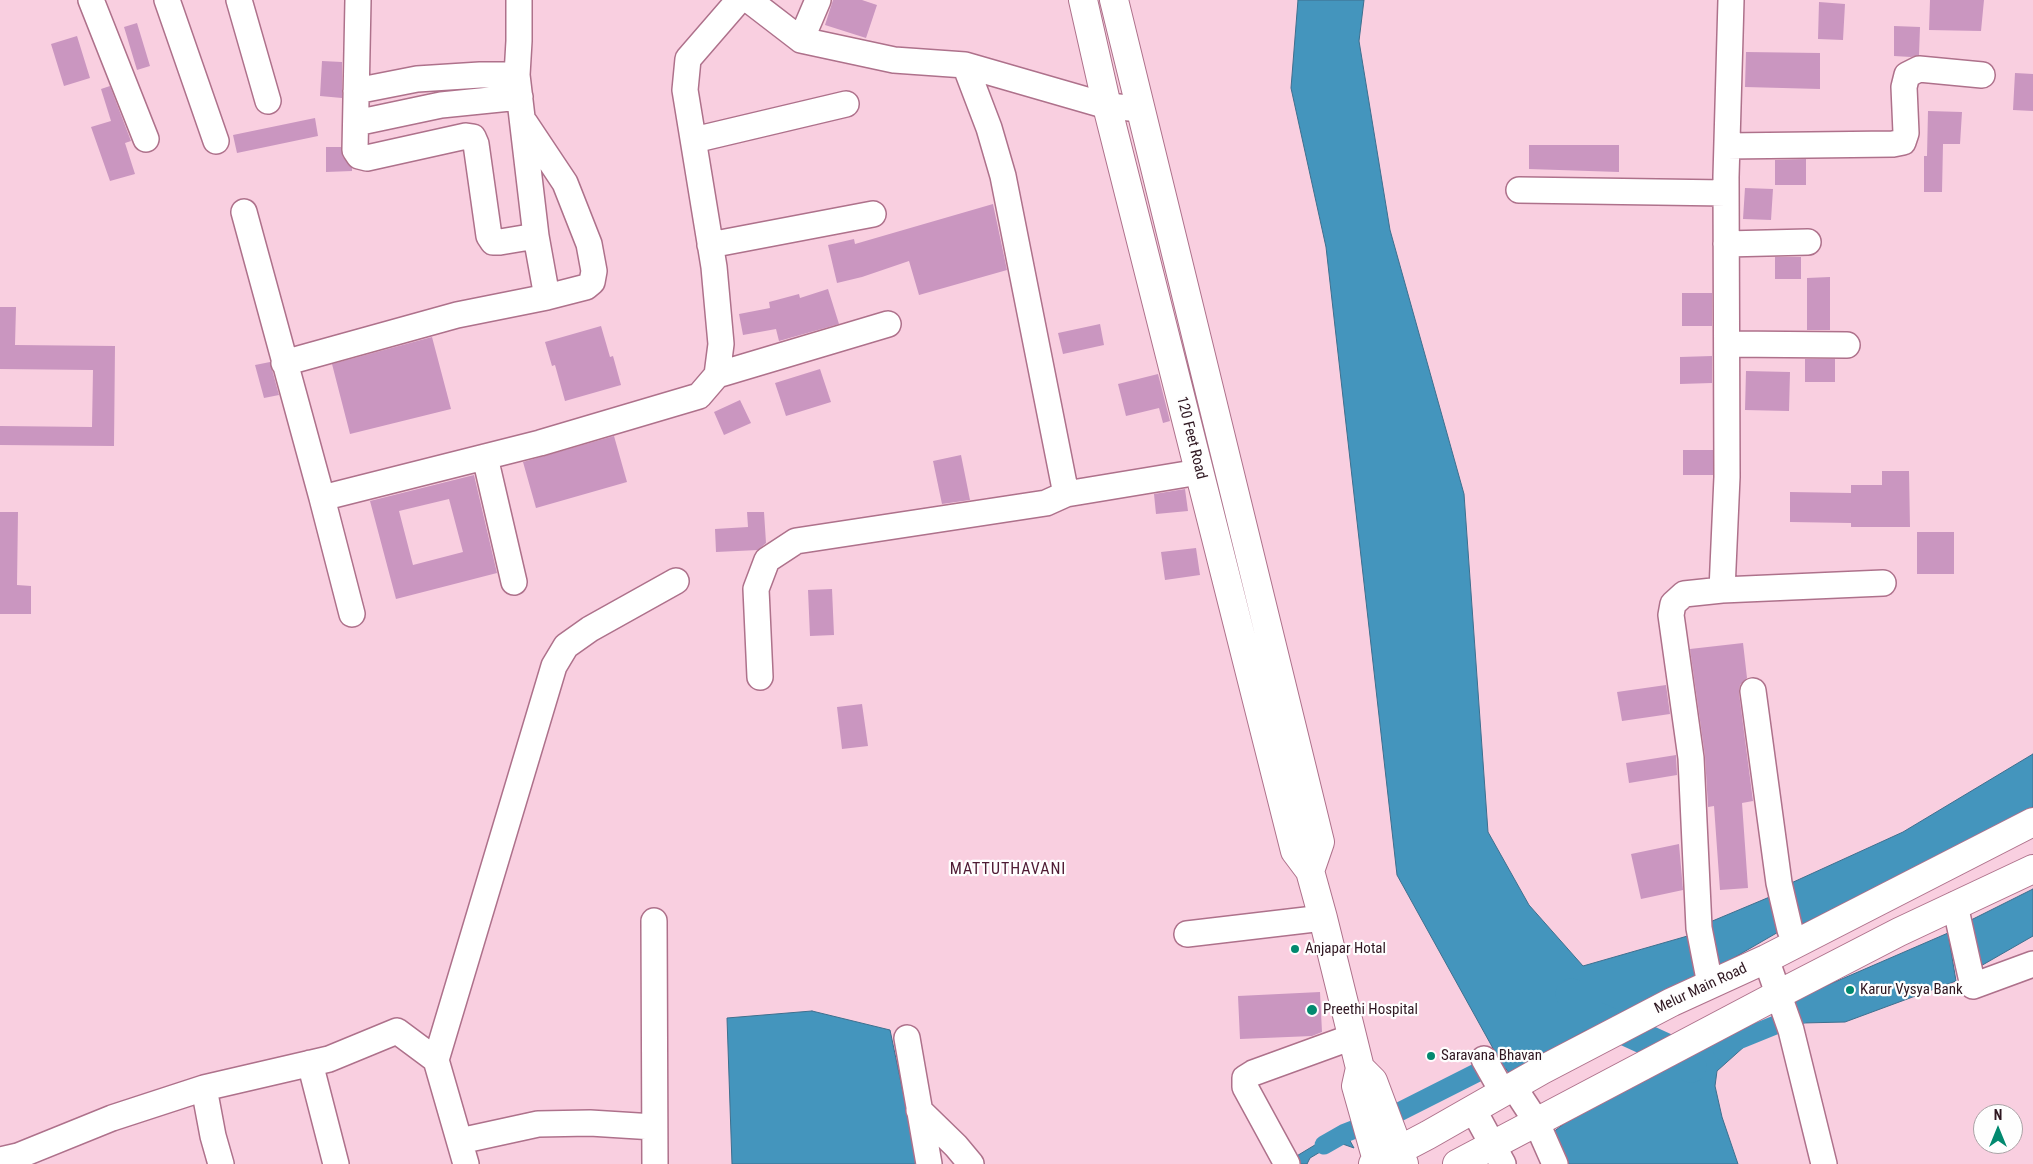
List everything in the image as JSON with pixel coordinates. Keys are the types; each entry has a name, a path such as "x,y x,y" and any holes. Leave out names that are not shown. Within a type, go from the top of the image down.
{"main road":[{"name":"120 Feet Road","path":"1083,0 1107,106 1295,852 1310,872 1323,918 1360,1068 1356,1086 1375,1116 1386,1161"},
{"name":"120 Feet Road","path":"1114,0 1320,842 1310,872"},
{"name":"Melur Main Road","path":"1386,1161 1474,1109 1505,1086 1542,1070 1672,1002 1709,979 1766,959 1793,937 2033,822"},
{"path":"1457,1164 1498,1154 1536,1122 1566,1105 1705,1033 1958,917 2033,868"}],"street":[{"path":"91,0 146,139"},
{"path":"167,0 216,141"},
{"path":"239,0 268,101"},
{"path":"358,0 355,150 359,156 366,158 466,136 473,138 476,144 489,236 493,242 536,236"},
{"path":"519,0 519,97 536,236 547,297"},
{"path":"717,375 721,344 710,245 685,90 688,60 739,0"},
{"path":"749,0 801,40 894,60 965,65 1107,106 1140,109"},
{"path":"801,40 818,0"},
{"path":"1722,590 1727,477 1726,193 1731,0"},
{"path":"965,65 989,128 1002,176 1066,494"},
{"path":"1727,146 1893,144 1903,142 1906,133 1904,87 1907,75 1919,69 1982,76"},
{"path":"284,363 457,315 586,287 592,282 594,271 588,244 565,183 519,97 480,75 418,80 356,91"},
{"path":"356,123 441,105 519,97"},
{"path":"694,140 846,104"},
{"path":"1519,190 1726,193"},
{"path":"244,212 352,614"},
{"path":"710,245 873,214"},
{"path":"1726,244 1808,242"},
{"path":"322,498 540,443 699,396 717,375 888,324"},
{"path":"1727,344 1847,345"},
{"path":"485,457 514,582"},
{"path":"760,678 756,589 767,560 796,541 1046,503 1066,494 1200,472"},
{"path":"654,1127 538,1124 463,1152 436,1060 554,666 566,646 590,629 676,581"},
{"path":"1709,979 1699,928 1690,758 1671,615 1673,604 1684,594 1722,590 1883,583"},
{"path":"1753,691 1779,883 1793,937"},
{"path":"1958,917 1969,975 1973,986 2033,964"},
{"path":"1187,934 1323,918"},
{"path":"654,921 655,1164"},
{"path":"1766,959 1791,1030 1824,1164"},
{"path":"0,1160 18,1156 112,1118 204,1088 330,1058 397,1031 436,1060"},
{"path":"1287,1163 1245,1087 1245,1078 1253,1073 1352,1037"},
{"path":"907,1038 929,1164"},
{"path":"1484,1059 1536,1122 1555,1164"},
{"path":"310,1063 336,1164"},
{"path":"204,1088 213,1136 221,1164"},
{"path":"1474,1109 1498,1154"},
{"path":"919,1110 956,1146 971,1164"}],"water":[{"path":"1298,0 1364,0 1359,41 1390,230 1464,494 1488,832 1529,905 1583,966 1691,935 1701,974 1603,1021 1509,1073 1500,1061 1397,875 1326,247 1291,88"},
{"path":"2033,754 2033,807 1799,926 1789,884 1903,832"},
{"path":"2033,889 2033,936 1979,967 1971,920"},
{"path":"1772,896 1780,931 1718,967 1710,922"},
{"path":"1948,933 1956,981 1845,1022 1802,1023 1797,1016 1791,1001"},
{"path":"812,1011 890,1030 918,1164 732,1164 727,1018"},
{"path":"1739,1033 1746,1045 1717,1071 1715,1086 1722,1117 1738,1164 1564,1164 1552,1133 1578,1113 1692,1053"},
{"path":"1343,1128 1354,1148 1337,1142 1310,1158 1307,1164 1296,1164 1295,1157"}],"building":[{"path":"833,0 862,0 877,5 866,38 825,25"},
{"path":"1930,0 1984,0 1981,31 1929,30"},
{"path":"1819,2 1845,4 1843,40 1818,39"},
{"path":"137,23 150,66 137,70 124,27"},
{"path":"1894,26 1920,27 1919,55 1911,57 1894,56"},
{"path":"77,36 90,78 64,86 51,44"},
{"path":"1746,52 1820,53 1820,89 1745,87"},
{"path":"322,61 342,62 342,98 320,96"},
{"path":"2015,73 2033,74 2033,111 2013,110"},
{"path":"110,86 131,141 125,143 135,174 110,181 91,127 111,121 101,89"},
{"path":"1928,111 1962,112 1960,144 1943,144 1942,192 1924,192 1924,156 1927,156"},
{"path":"315,118 318,136 237,153 233,135"},
{"path":"1529,145 1619,145 1619,172 1529,169"},
{"path":"326,147 341,147 343,157 352,168 352,171 326,172"},
{"path":"1806,159 1806,185 1775,185 1775,160"},
{"path":"1745,188 1773,189 1771,220 1743,219"},
{"path":"993,204 1007,270 919,295 909,261 862,277 837,283 828,245 854,239 855,244"},
{"path":"1775,257 1801,257 1801,279 1775,279"},
{"path":"1830,277 1830,330 1807,330 1807,278"},
{"path":"828,289 839,324 779,341 776,329 743,335 739,314 770,308 769,302 799,294 800,298"},
{"path":"1682,293 1712,293 1712,326 1682,326"},
{"path":"0,307 16,307 15,345 115,346 114,446 0,445 0,426 92,427 93,370 0,369"},
{"path":"1100,324 1104,345 1063,354 1058,333"},
{"path":"601,326 610,357 613,356 621,385 565,401 555,365 552,366 545,342"},
{"path":"432,337 451,409 350,434 332,364"},
{"path":"1712,356 1712,383 1680,384 1680,357"},
{"path":"1805,359 1835,359 1835,382 1805,382"},
{"path":"270,362 279,395 264,398 255,365"},
{"path":"820,369 831,402 786,416 775,383"},
{"path":"1746,371 1790,372 1789,411 1745,410"},
{"path":"1158,374 1170,421 1163,423 1159,408 1126,416 1118,384"},
{"path":"740,400 751,423 724,435 714,412"},
{"path":"614,436 627,482 536,508 523,462"},
{"path":"1683,450 1713,450 1713,475 1683,475"},
{"path":"961,455 970,500 942,504 933,461"},
{"path":"1882,471 1909,471 1910,527 1851,527 1851,523 1790,522 1790,492 1851,493 1851,485 1882,485"},
{"path":"474,475 497,573 396,599 370,501","holes":["449,499 463,552 413,565 399,511"]},
{"path":"1185,489 1188,511 1156,514 1154,494"},
{"path":"0,512 18,512 17,585 31,586 31,614 0,614"},
{"path":"747,512 764,512 766,543 758,550 716,552 715,529 748,527"},
{"path":"1917,532 1954,532 1954,574 1917,574"},
{"path":"1196,548 1200,575 1165,580 1161,552"},
{"path":"832,589 834,635 810,636 808,590"},
{"path":"1743,643 1747,678 1740,685 1739,693 1753,801 1742,803 1748,888 1720,890 1714,806 1708,807 1705,756 1690,649"},
{"path":"1666,685 1670,714 1622,721 1617,692"},
{"path":"862,704 868,746 842,749 837,707"},
{"path":"1676,755 1677,775 1629,783 1626,763"},
{"path":"1679,844 1683,890 1641,899 1631,854"},
{"path":"1320,992 1322,1032 1312,1036 1240,1039 1238,996"}],"waterway":[{"path":"1571,994 1592,1015 1684,1057 1691,1067"},
{"path":"1723,1051 1736,1041 1800,1015"},
{"path":"1324,1145 1345,1133 1399,1112 1500,1061"}],"place":[{"name":"Anjapar Hotal","path":"1295,949"},
{"name":"Karur Vysya Bank","path":"1850,990"},
{"name":"Preethi Hospital","path":"1312,1010"},
{"name":"Saravana Bhavan","path":"1431,1056"}],"district":[{"name":"MATTUTHAVANI","path":"1008,870"}]}
